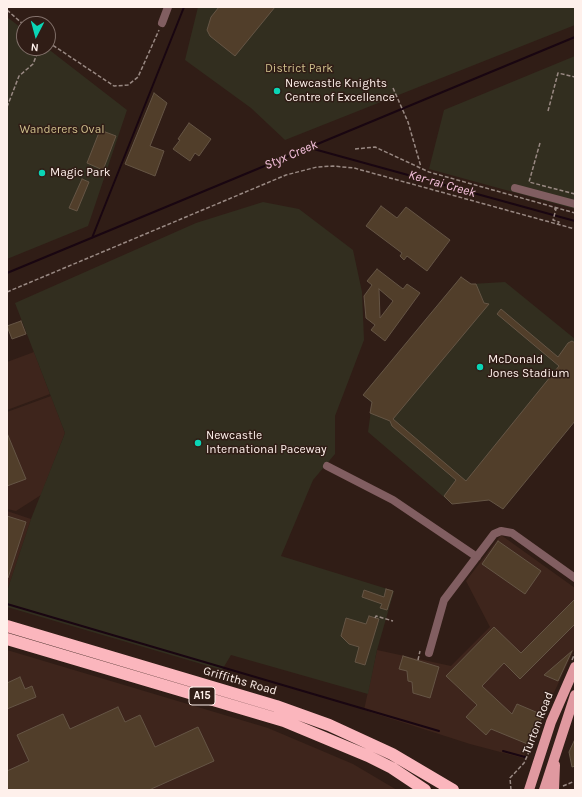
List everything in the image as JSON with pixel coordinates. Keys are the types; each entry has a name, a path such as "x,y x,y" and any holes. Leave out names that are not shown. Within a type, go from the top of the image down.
{"highway":[{"name":"Griffiths Road","path":"7,626 206,692 333,740 392,768 425,790"},
{"name":"Griffiths Road","path":"7,639 206,692 276,706 329,725 392,754 453,790"}],"main road":[{"name":"Turton Road","path":"529,790 551,722 575,667"},
{"name":"Turton Road","path":"544,790 555,751 575,695"},
{"path":"554,790 555,751"},
{"path":"440,781 462,790"}],"lane":[{"path":"162,23 168,7"},
{"path":"515,188 575,204"},
{"path":"327,466 393,500 477,557"},
{"path":"429,653 444,600 494,534 501,531 512,533 574,575"}],"path":[{"path":"7,10 16,18"},
{"path":"56,47 114,86 128,85 138,77 162,23"},
{"path":"7,107 19,76 33,64 36,56"},
{"path":"548,111 558,73 575,77"},
{"path":"393,88 408,122 421,167"},
{"path":"540,143 529,182 575,194"},
{"path":"355,150 375,147 429,172 575,214"},
{"path":"7,292 286,175 317,167 334,166 354,168 575,229"},
{"path":"547,206 556,209 553,220 559,222 558,224"},
{"path":"375,618 376,616 393,621"},
{"path":"418,660 420,651"},
{"path":"562,790 563,787 575,781"}],"shaded area":[{"path":"34,352 50,394 7,410 7,362"},
{"path":"51,396 65,433 41,495 16,511 7,509 7,412"},
{"path":"7,511 31,519 7,591"},
{"path":"501,535 575,588 575,648 523,758 470,744 364,710 377,650 451,666 490,627 466,581"},
{"path":"7,650 268,728 353,764 397,790 7,790"}],"green space":[{"name":"District Park","path":"198,7 575,7 575,25 285,140 251,108 185,60"},
{"name":"Wanderers Oval","path":"7,17 16,24 16,56 56,55 127,110 88,226 7,259"},
{"path":"575,56 575,209 429,169 444,110"},
{"name":"Newcastle International Paceway","path":"263,202 299,209 353,250 362,292 364,340 335,416 335,454 313,480 281,556 394,591 377,650 368,694 231,655 222,670 7,607 7,591 31,519 65,433 15,303 196,223"},
{"name":"McDonald Jones Stadium","path":"461,277 471,284 505,282 575,339 575,421 503,509 489,500 452,504 368,432 372,403 363,395"}],"building":[{"path":"219,7 275,7 235,56 210,36 207,30 211,17"},
{"path":"154,93 167,103 150,146 164,151 155,176 125,164"},
{"path":"189,123 211,139 199,156 195,153 190,161 173,149 180,140 178,139"},
{"path":"100,130 116,136 103,170 87,163"},
{"path":"82,179 89,182 77,211 69,208"},
{"path":"381,206 397,218 406,207 450,240 427,271 407,256 404,260 400,256 402,253 366,226"},
{"path":"377,269 403,289 407,284 420,293 385,341 371,330 375,325 366,318 364,296 372,285 367,281","holes":["379,289 393,301 380,318"]},
{"path":"461,277 471,284 476,284 484,303 489,304 393,419 466,481 559,366 497,314 501,309 558,357 568,343 572,341 575,343 575,421 503,509 489,500 452,504 444,496 456,480 392,426 390,421 370,413 372,402 363,395"},
{"path":"21,321 26,334 12,339 7,326"},
{"path":"7,433 26,479 7,486"},
{"path":"7,516 26,522 8,578 7,578"},
{"path":"498,541 541,571 525,594 482,564"},
{"path":"386,589 393,591 387,610 380,608 382,604 362,597 364,590 384,597"},
{"path":"575,599 575,624 520,679 504,663 482,686 512,714 517,704 543,715 530,745 491,729 486,735 466,717 477,705 446,676 494,627 521,653"},
{"path":"369,616 379,619 365,665 355,662 359,647 349,644 341,636 346,618 366,624"},
{"path":"572,651 558,681 544,675"},
{"path":"403,656 439,667 430,698 413,693 412,682 408,681 407,671 399,669"},
{"path":"20,677 25,689 32,686 36,697 7,709 7,683"},
{"path":"118,707 125,722 140,715 155,747 198,727 214,761 149,790 7,790 7,771 29,761 17,735 63,714 70,729"},
{"path":"575,739 575,766 572,767 569,752"}],"waterway":[{"path":"92,238 184,7"},
{"name":"Styx Creek","path":"7,273 575,37"},
{"name":"Ker-rai Creek","path":"310,148 575,221"},
{"path":"7,604 439,731"},
{"path":"503,751 525,757"}],"place":[{"name":"Newcastle Knights Centre of Excellence","path":"277,91"},
{"name":"Magic Park","path":"42,173"},
{"name":"McDonald Jones Stadium","path":"480,367"},
{"name":"Newcastle International Paceway","path":"198,443"}]}
